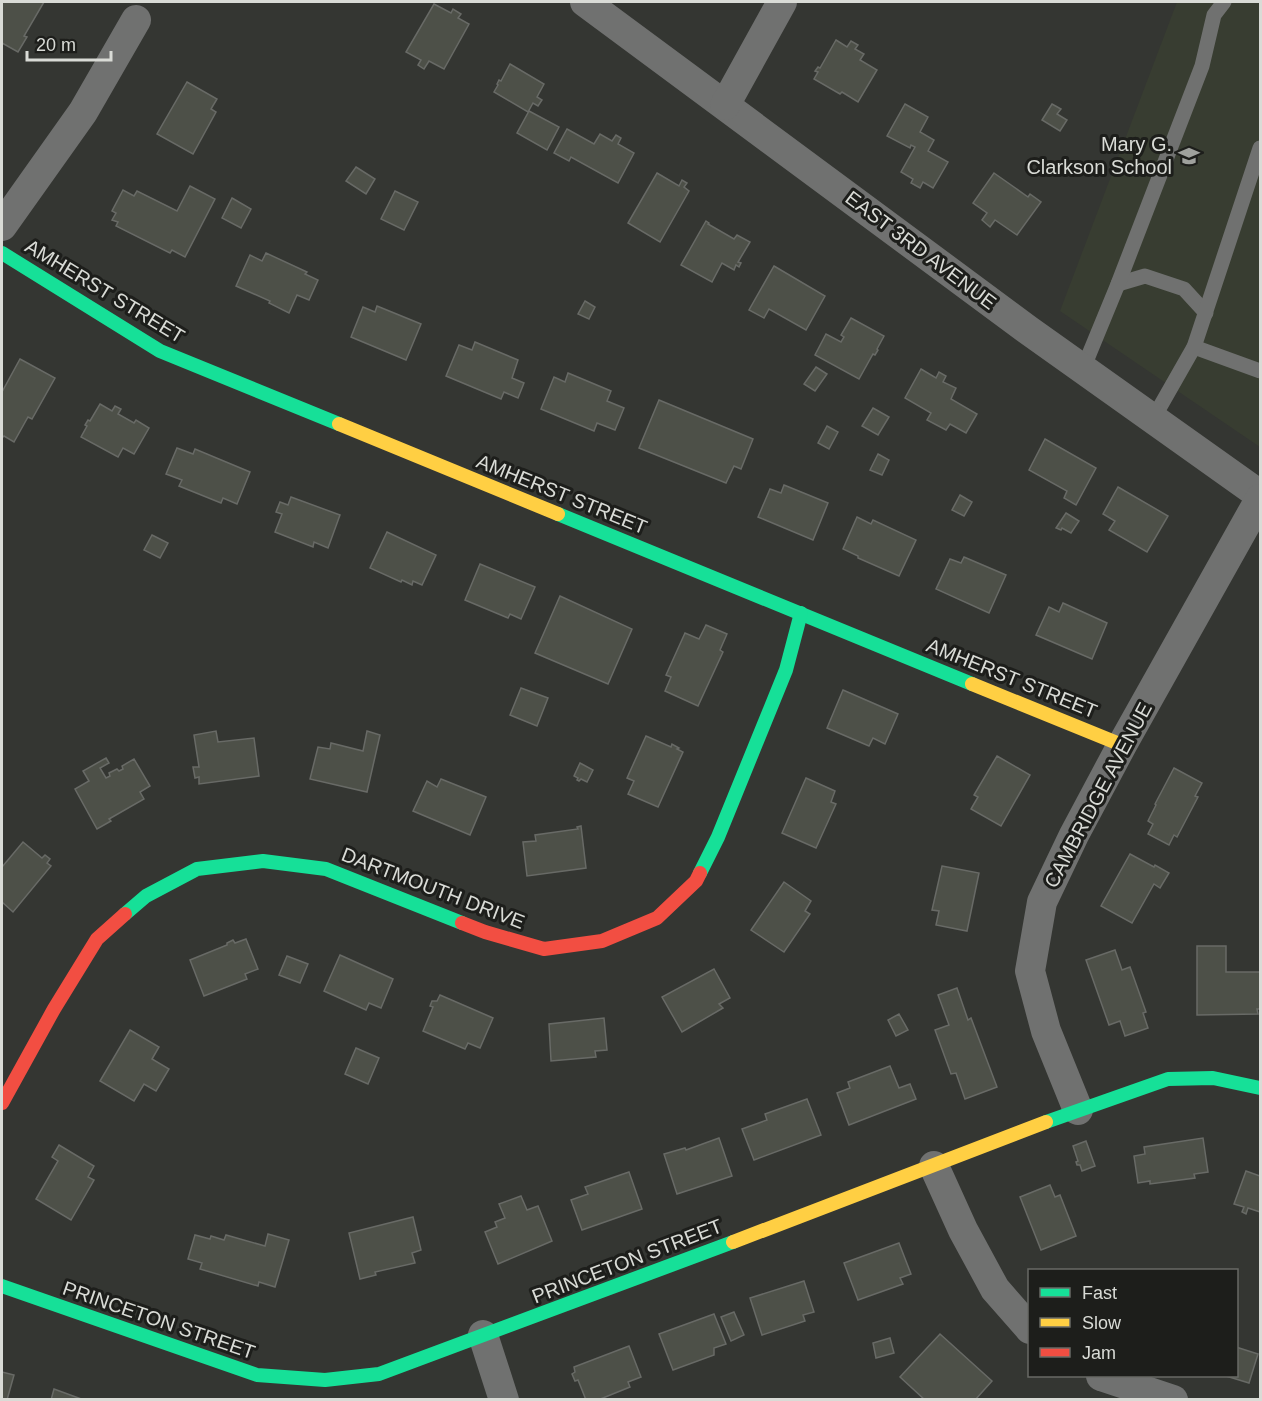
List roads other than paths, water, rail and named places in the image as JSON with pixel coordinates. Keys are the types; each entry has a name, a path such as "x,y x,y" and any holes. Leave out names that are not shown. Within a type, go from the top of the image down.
{"street":[{"name":"EAST 3RD AVENUE","path":"585,2 1028,330 1260,495"},
{"path":"725,105 782,2"},
{"path":"2,226 83,111 136,20"},
{"name":"AMHERST STREET","path":"2,252 160,351 1122,745"},
{"name":"CAMBRIDGE AVENUE","path":"1078,1110 1046,1031 1030,971 1042,902 1074,835 1122,745 1260,499"},
{"name":"DARTMOUTH DRIVE","path":"2,1103 54,1009 97,939 146,896 197,869 263,861 326,869 485,932 544,949 602,941 657,918 696,881 717,837 786,670 801,613"},
{"name":"PRINCETON STREET","path":"2,1286 257,1375 325,1380 379,1374 1078,1110 1168,1079 1213,1078 1260,1088"},
{"path":"934,1166 963,1230 995,1289 1028,1328"},
{"path":"483,1335 504,1400"},
{"path":"1104,1377 1173,1400"}],"lane":[{"path":"1083,369 1118,285 1202,66 1214,15 1224,2"},
{"path":"1153,419 1194,347 1260,148"},
{"path":"1118,285 1145,276 1184,290 1206,313"},
{"path":"1194,347 1260,371"}],"place":[{"name":"Mary G. Clarkson School","path":"1189,156"}]}
